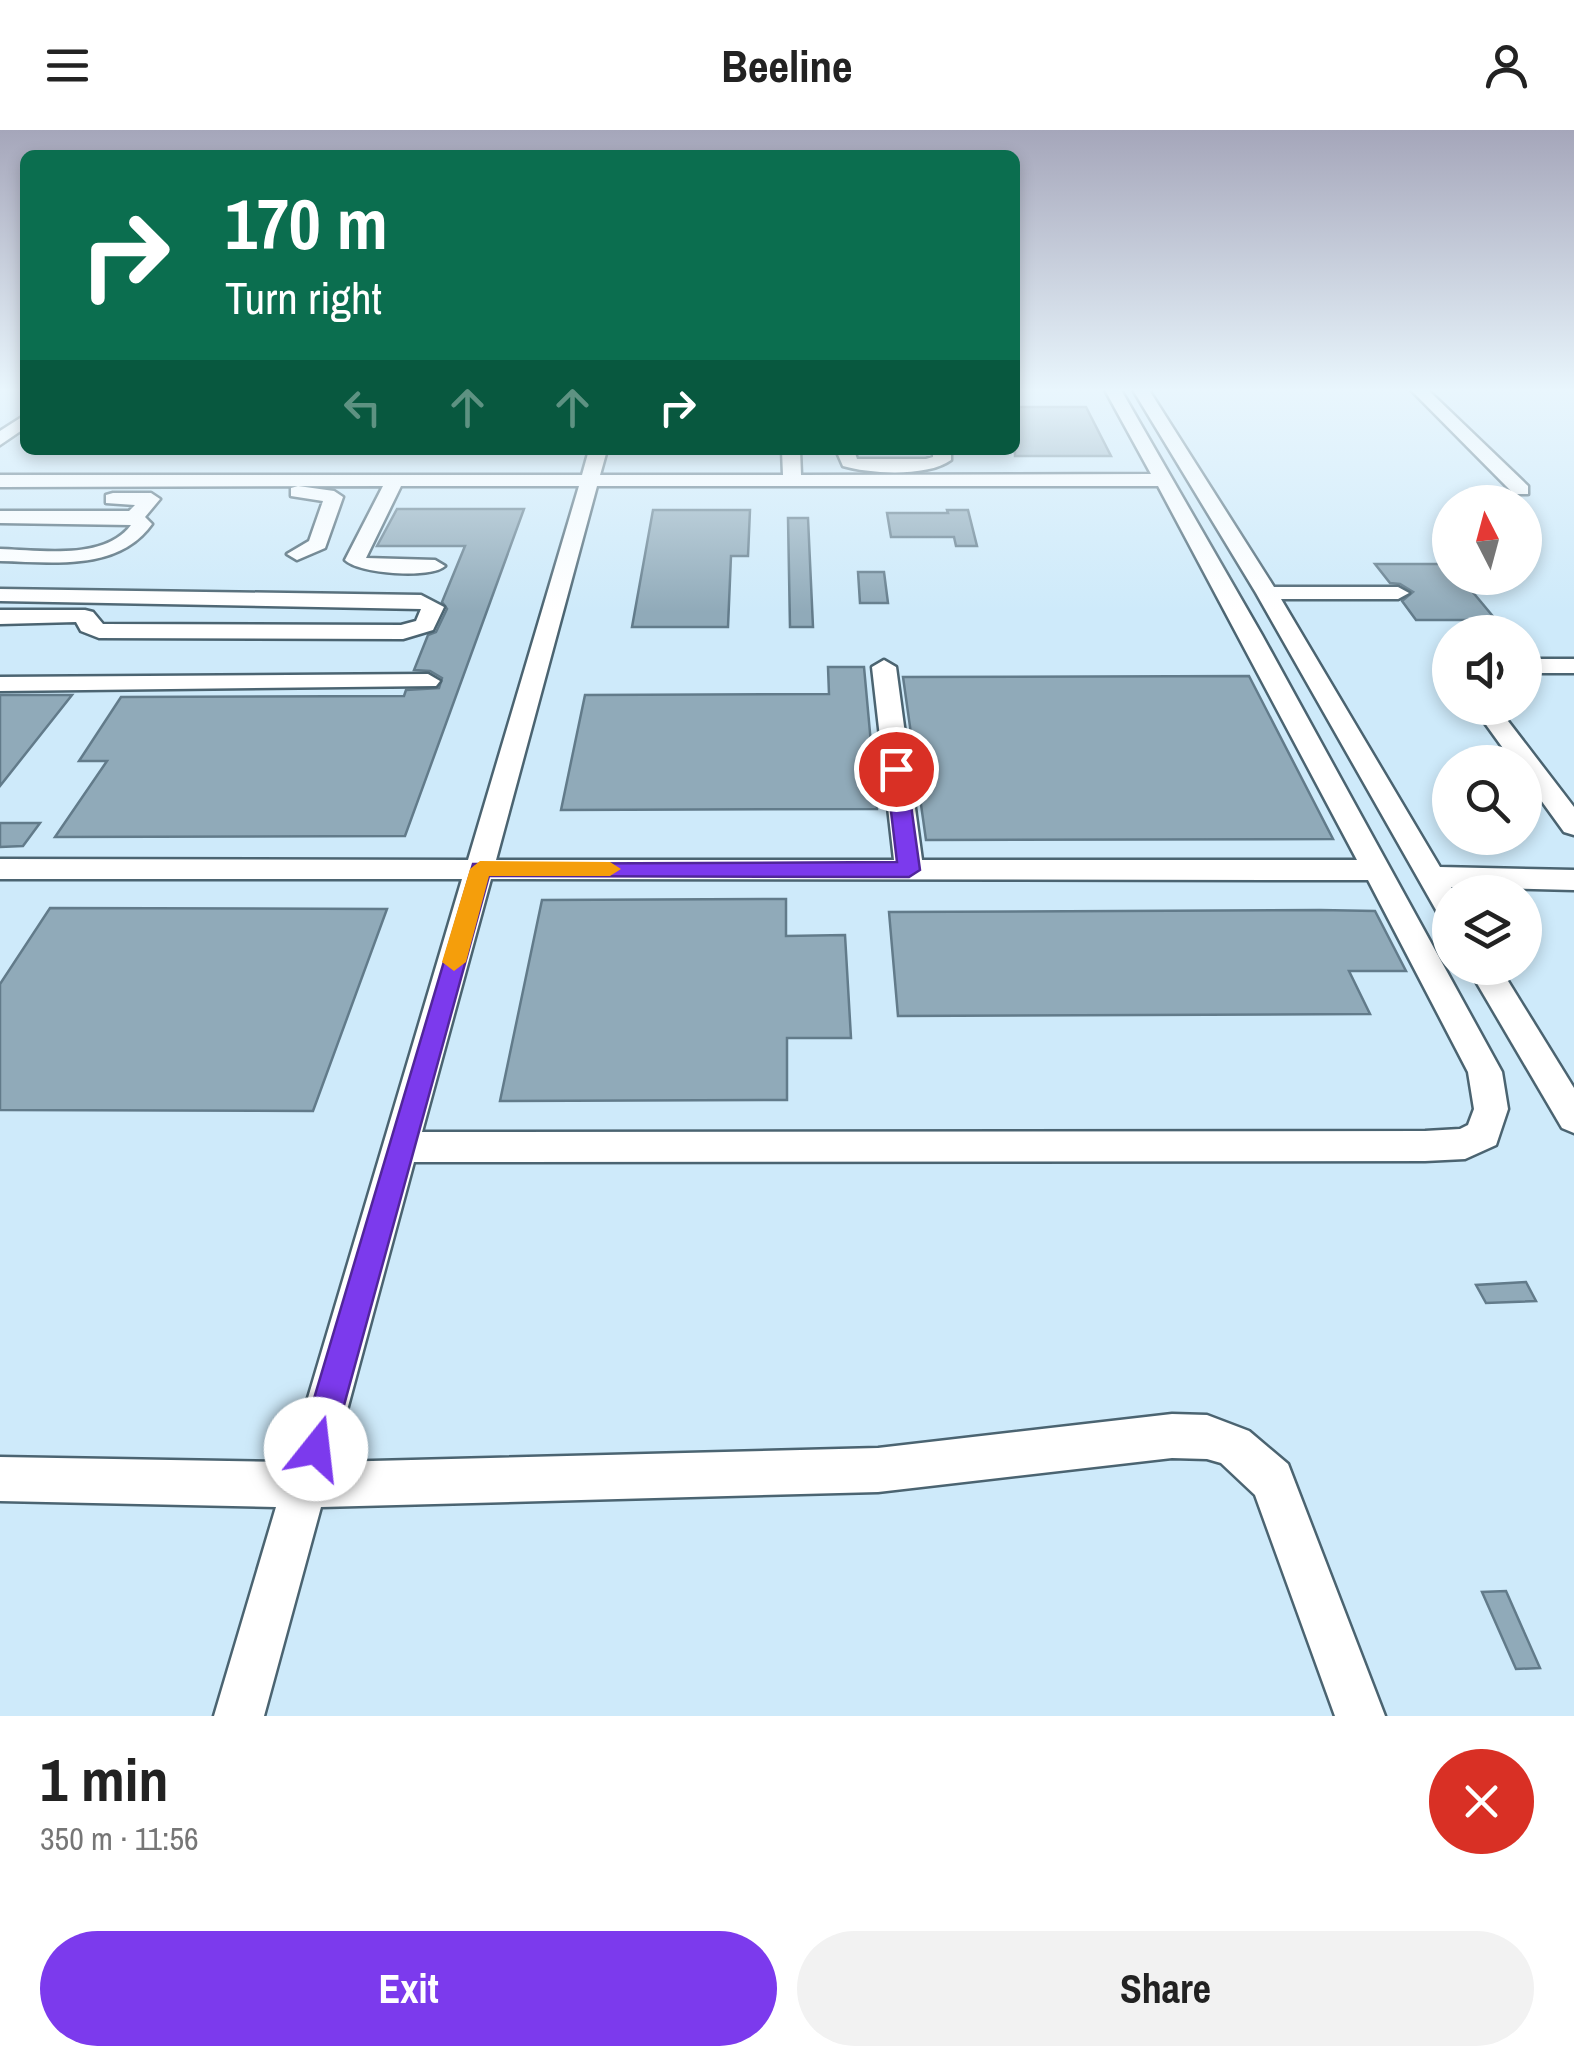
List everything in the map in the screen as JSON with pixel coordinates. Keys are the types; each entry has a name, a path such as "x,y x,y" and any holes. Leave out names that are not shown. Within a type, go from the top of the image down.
{"street":[{"path":"792,464 792,481"},
{"path":"856,464 919,472 1160,480"},
{"path":"0,481 394,480 594,466 792,481 919,472 935,464"},
{"path":"402,1147 1465,1144 1483,1134 1492,1109 1485,1072 1250,635 1151,464"},
{"path":"1187,464 1267,594 1432,879"},
{"path":"1494,464 1516,485"},
{"path":"240,1716 594,466"},
{"path":"394,480 355,560 366,566 435,566"},
{"path":"0,490 330,494 334,497 318,544 297,554"},
{"path":"0,499 151,499 134,517"},
{"path":"0,516 134,517 142,524 138,535 104,554 0,554"},
{"path":"1267,594 1398,593"},
{"path":"0,595 113,597 278,616 403,632 425,626 433,612 433,606 421,601 278,616 99,632 88,626 91,616 113,597"},
{"path":"0,616 91,616"},
{"path":"1542,666 1574,666"},
{"path":"884,668 909,870"},
{"path":"0,684 428,681"},
{"path":"1499,725 1574,826"},
{"path":"0,869 1374,870"},
{"path":"1430,876 1574,880"},
{"path":"1494,985 1574,1118"},
{"path":"0,1479 306,1485 878,1470 1172,1436 1207,1437 1234,1446 1272,1480 1360,1716"}],"building":[{"path":"397,509 524,509 405,836 55,837 107,761 79,761 121,697 404,696 406,690 439,688 442,678 430,671 414,670 428,635 436,632 447,609 442,602 465,546 377,546"},
{"path":"653,510 750,510 748,556 731,556 728,627 632,627"},
{"path":"947,510 968,510 977,546 956,546 954,537 891,537 887,513 948,513"},
{"path":"788,518 808,518 813,627 790,627"},
{"path":"1375,564 1432,564 1432,595 1475,595 1492,615 1432,615 1432,620 1416,620 1402,601 1413,592 1390,583"},
{"path":"858,572 884,572 888,603 860,603"},
{"path":"828,667 864,667 877,809 561,810 585,695 829,694"},
{"path":"1249,676 1333,839 926,840 903,677"},
{"path":"0,695 72,695 0,786"},
{"path":"0,823 40,823 23,846 0,847"},
{"path":"786,899 786,936 845,935 851,1038 787,1038 787,1100 500,1101 542,900"},
{"path":"50,908 387,909 313,1111 0,1110 0,984"},
{"path":"1375,911 1406,971 1349,971 1370,1014 898,1016 889,912"},
{"path":"1526,1282 1536,1301 1486,1303 1476,1285"},
{"path":"1506,1591 1540,1668 1516,1669 1482,1592"}],"slow traffic":[{"path":"454,962 480,869 610,869"}],"route":[{"path":"316,1449 480,869 909,870 896,769"}]}
